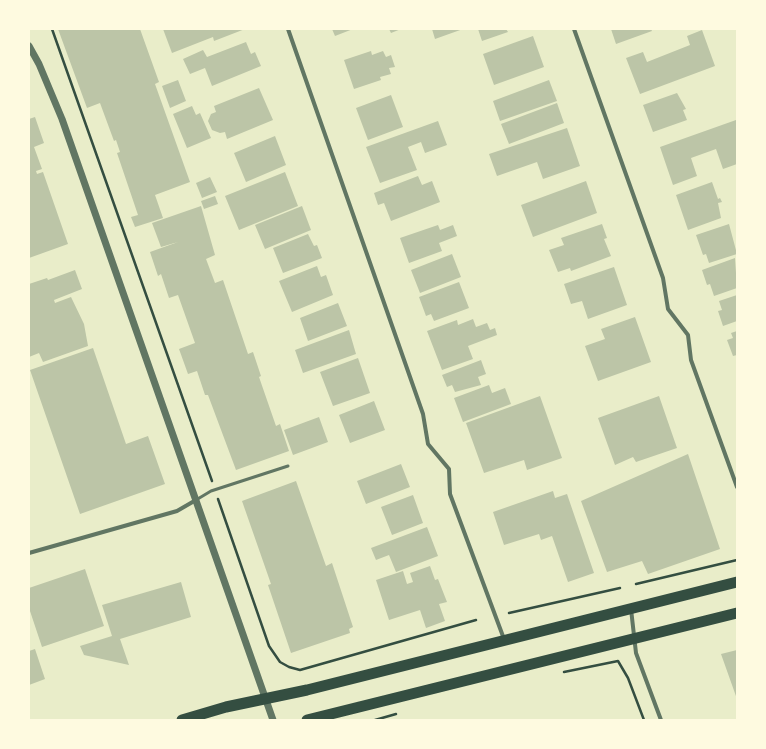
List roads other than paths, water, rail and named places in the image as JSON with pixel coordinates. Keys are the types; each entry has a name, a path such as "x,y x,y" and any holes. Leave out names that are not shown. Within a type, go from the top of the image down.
{"highway":[{"path":"182,720 266,698 307,690 631,607 737,582"},
{"path":"307,720 737,613"}],"street":[{"path":"288,29 424,414 428,444 448,469 450,494 504,639"},
{"path":"574,29 663,278 668,309 688,335 691,360 737,487"},
{"path":"29,46 39,64 62,119 273,720"},
{"path":"29,552 177,511 196,500"},
{"path":"631,607 633,638 636,653 661,720"}],"lane":[{"path":"196,500 215,490 288,466"}]}
